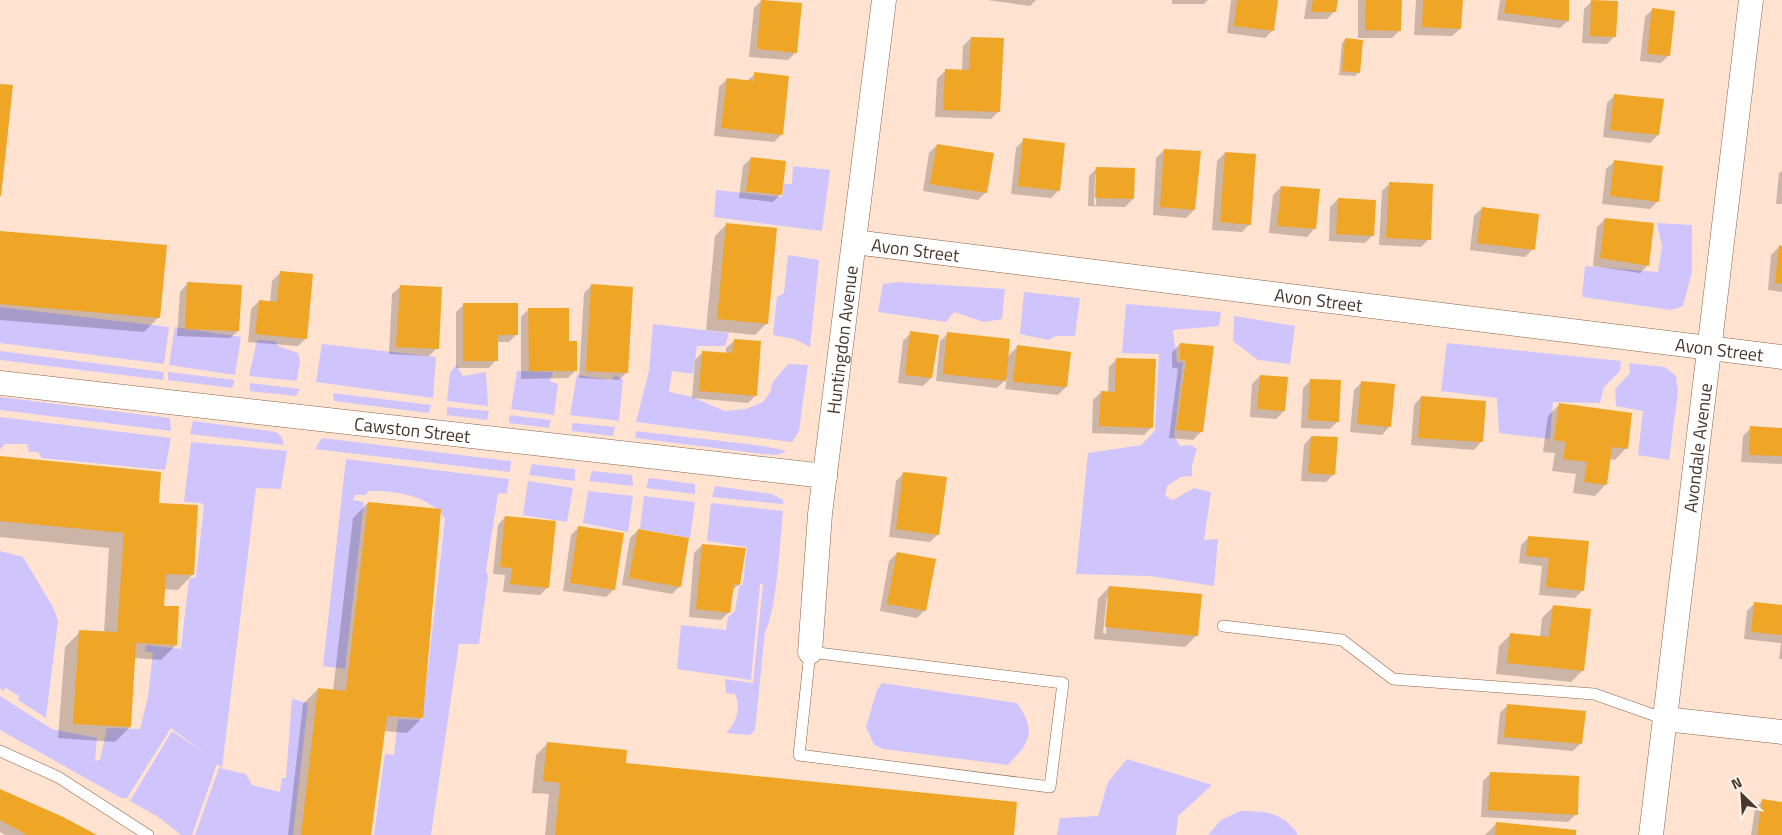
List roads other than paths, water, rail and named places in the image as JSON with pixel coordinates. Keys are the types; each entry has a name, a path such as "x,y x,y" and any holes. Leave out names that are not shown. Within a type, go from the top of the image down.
{"street":[{"name":"Huntingdon Avenue","path":"810,652 825,476 884,0"},
{"name":"Avondale Avenue","path":"1651,835 1751,0"},
{"name":"Avon Street","path":"854,242 1782,357"},
{"name":"Cawston Street","path":"0,383 825,476"},
{"path":"1665,718 1782,732"}],"lane":[{"path":"1223,626 1342,640 1393,679 1594,694 1665,718"},
{"path":"810,652 1063,683 1050,787 799,755 810,652"},
{"path":"0,751 58,777 148,835"}]}
